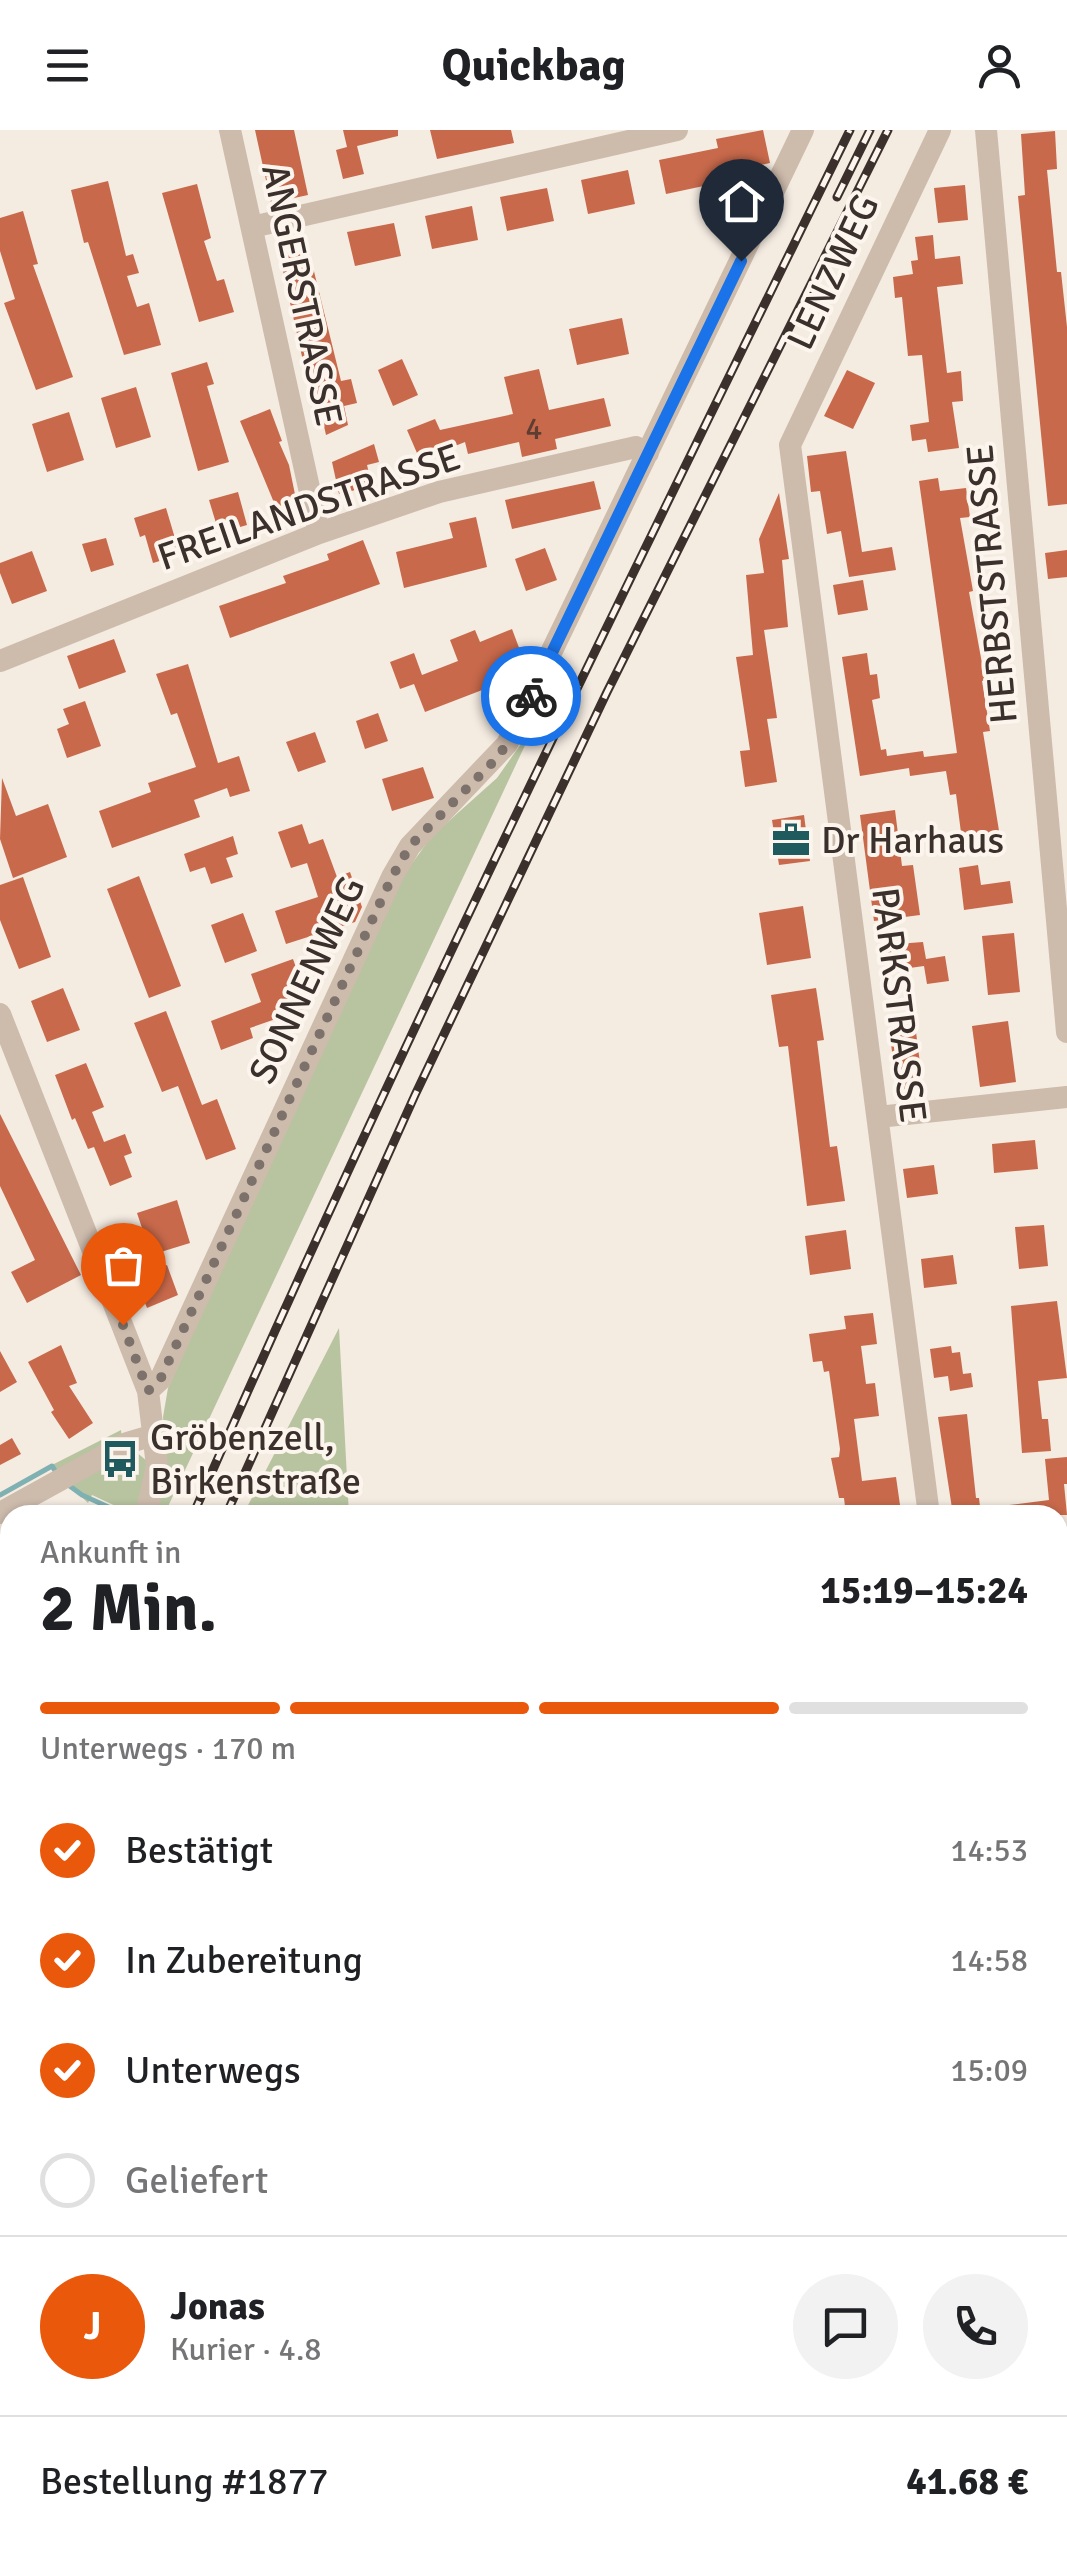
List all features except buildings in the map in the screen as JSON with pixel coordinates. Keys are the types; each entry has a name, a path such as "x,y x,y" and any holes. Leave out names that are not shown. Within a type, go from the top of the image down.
{"street":[{"name":"ANGERSTRASSE","path":"230,130 319,533"},
{"path":"252,227 678,130"},
{"name":"SONNENWEG","path":"148,1391 160,1380 392,877 410,846 507,744 803,130"},
{"name":"LENZWEG","path":"790,445 940,130"},
{"name":"HERBSTSTRASSE","path":"986,130 1067,1032"},
{"name":"PARKSTRASSE","path":"790,445 928,1505"},
{"name":"FREILANDSTRASSE","path":"0,661 319,533 439,492 636,446 648,453"},
{"path":"0,1014 148,1391 157,1466 149,1505"},
{"path":"878,1117 1067,1097"},
{"path":"14,1505 128,1443 154,1435"}],"green space":[{"path":"535,724 169,1505 157,1505 167,1465 163,1417 168,1388 397,884 432,836 497,778"},
{"path":"339,1328 348,1505 248,1505"},
{"path":"121,1430 123,1449 135,1451 147,1461 147,1481 139,1505 114,1505 92,1495 88,1503 50,1466"}],"waterway":[{"path":"0,1495 52,1466 56,1472"},
{"path":"67,1484 104,1505"}],"railway":[{"path":"197,1505 432,992 850,130"},
{"path":"837,197 870,130"},
{"path":"230,1505 415,1095 607,692 888,130"}],"way so far":[{"path":"123,1325 148,1391 160,1380 392,877 410,846 496,759 531,696"}],"place":[{"name":"Dr Harhaus","path":"791,840"},
{"name":"Gröbenzell, Birkenstraße","path":"120,1459"}],"route":[{"path":"531,696 741,261"}]}
